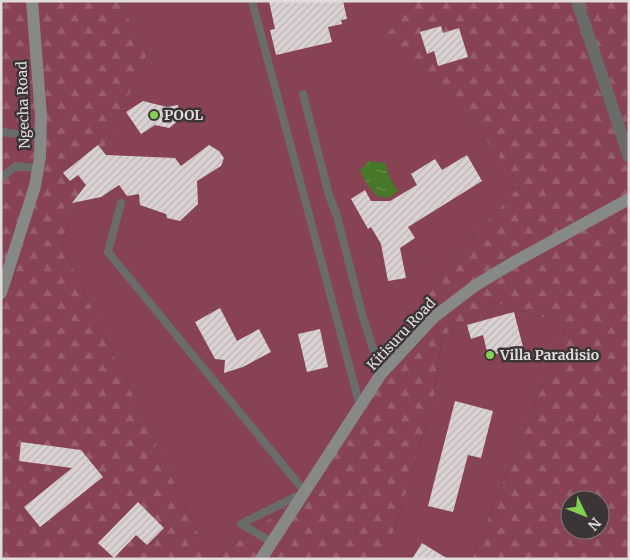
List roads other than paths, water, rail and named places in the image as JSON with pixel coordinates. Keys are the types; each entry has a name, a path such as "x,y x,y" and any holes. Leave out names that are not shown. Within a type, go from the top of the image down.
{"street":[{"name":"Ngecha Road","path":"1,293 35,186 42,137 32,1"},
{"path":"577,1 629,157"},
{"name":"Kitisuru Road","path":"261,559 381,374 434,316 455,300 516,261 629,199"}],"lane":[{"path":"252,1 360,406"},
{"path":"303,94 326,186 337,216 362,314 381,374"},
{"path":"1,132 42,137"},
{"path":"1,178 16,166 38,168"},
{"path":"121,203 108,252 305,492 241,524 272,542"}],"water":[{"path":"369,161 385,163 390,178 398,191 389,198 377,196 367,184 360,170"}],"place":[{"name":"POOL","path":"154,115"},
{"name":"Villa Paradisio","path":"490,355"}]}
